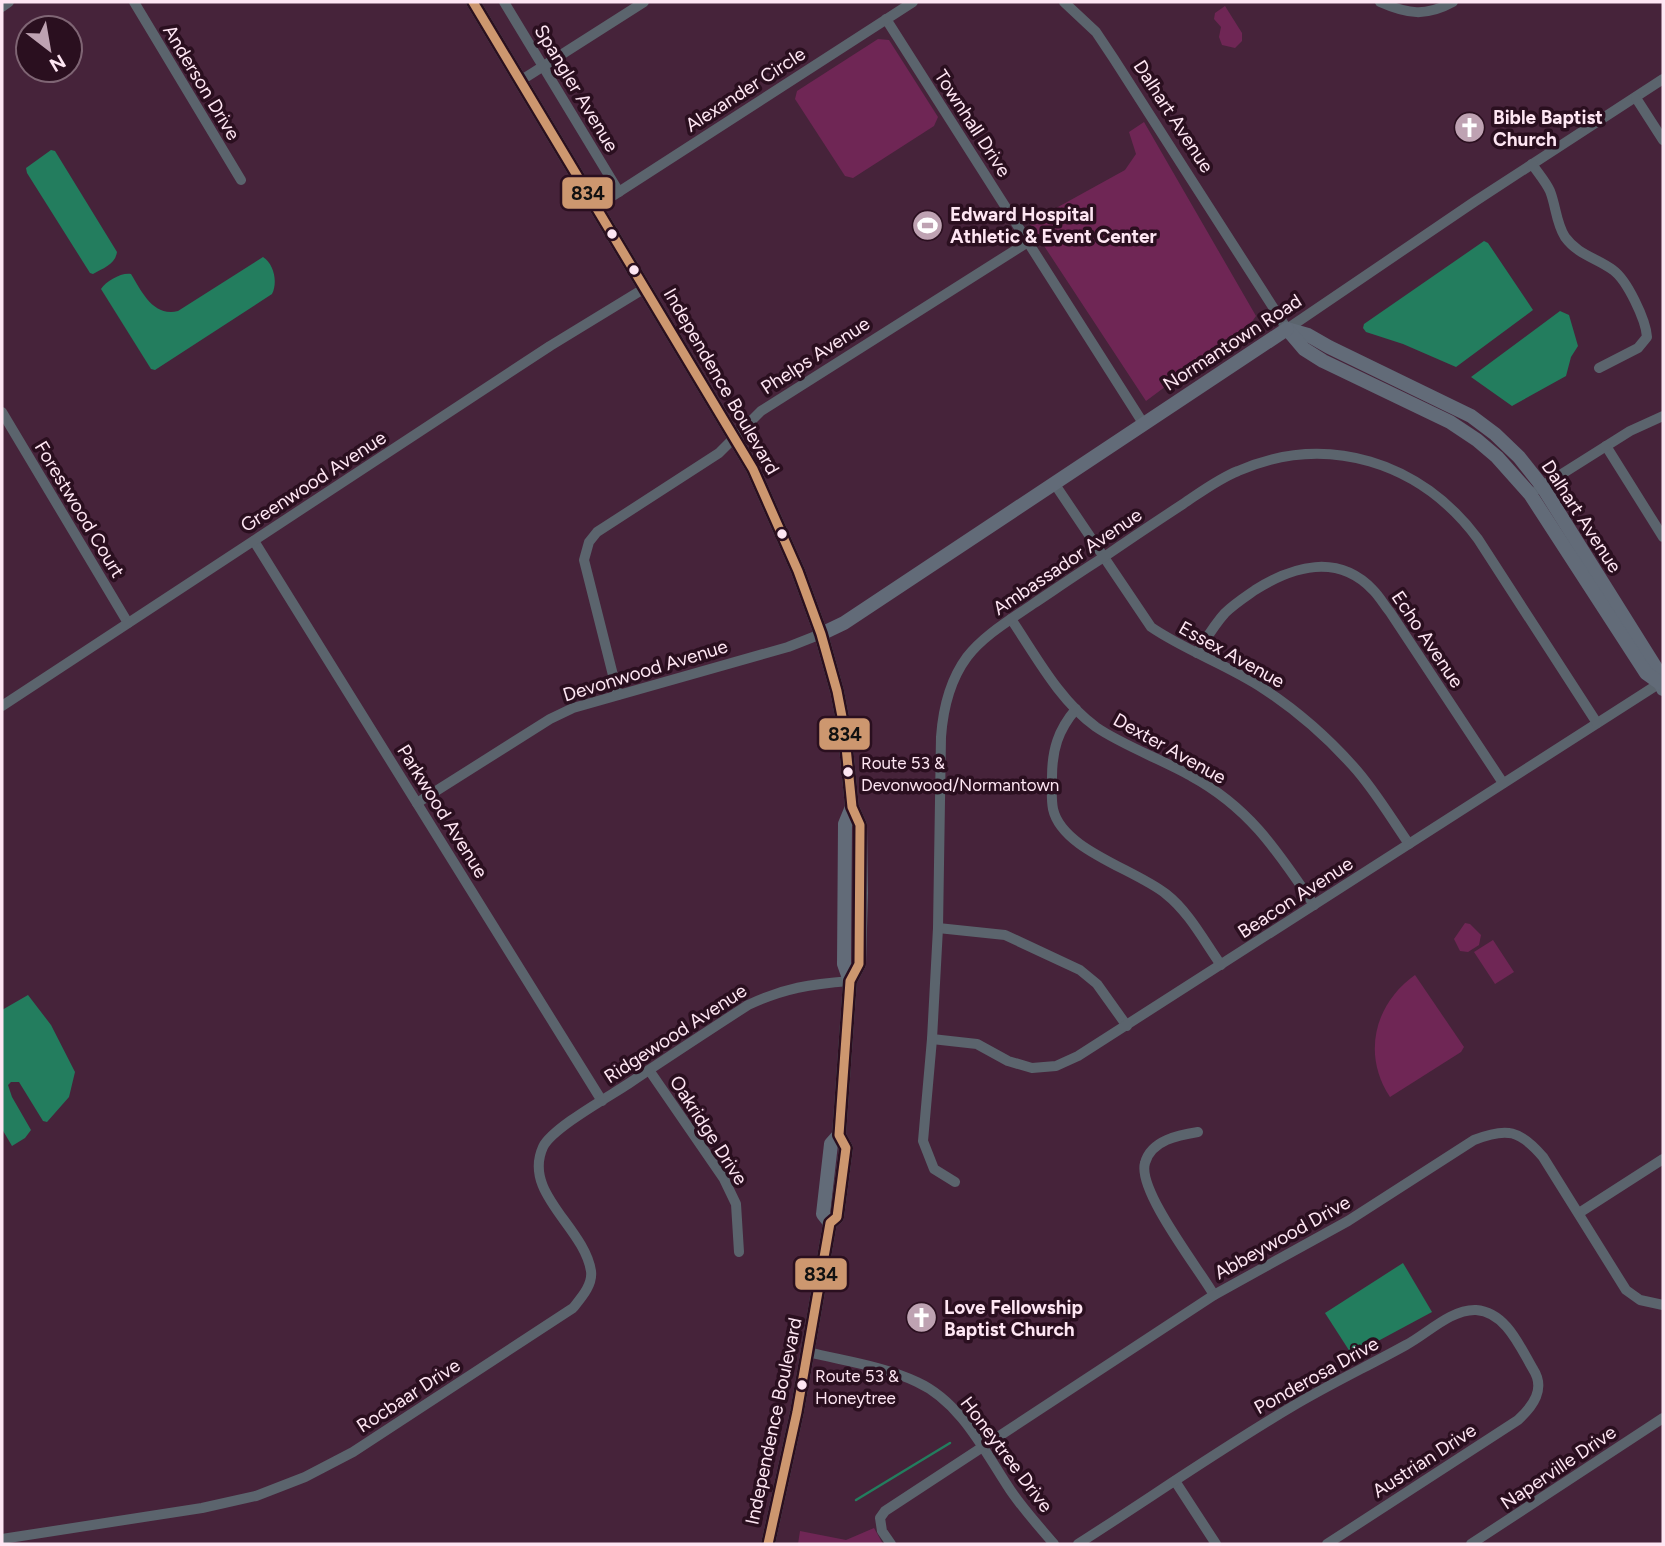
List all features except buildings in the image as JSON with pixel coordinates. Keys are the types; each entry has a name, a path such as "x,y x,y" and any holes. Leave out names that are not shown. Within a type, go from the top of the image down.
{"main road":[{"name":"Independence Boulevard","path":"473,3 753,469 776,516 821,634 844,727 852,807 845,824 844,964 850,981 839,1135 831,1144 823,1214 830,1223 808,1352 768,1544"},
{"name":"Normantown Road","path":"821,634 844,622 1287,329"},
{"name":"Dalhart Avenue","path":"1287,329 1304,349 1323,361 1450,422 1477,440 1536,490 1646,673 1661,686"}],"street":[{"path":"2,7 9,2"},
{"name":"Anderson Drive","path":"134,2 241,180"},
{"name":"Spangler Avenue","path":"504,2 619,192"},
{"path":"520,81 644,2"},
{"name":"Alexander Circle","path":"597,206 913,2"},
{"name":"Dalhart Avenue","path":"1064,2 1096,32 1287,329"},
{"path":"1380,2 1399,10 1426,13 1453,2"},
{"name":"Townhall Drive","path":"886,19 1143,423"},
{"name":"Normantown Road","path":"1287,329 1663,79"},
{"path":"1636,97 1663,140"},
{"path":"1532,164 1549,191 1561,230 1567,240 1575,249 1620,277 1645,326 1647,337 1638,348 1599,368"},
{"name":"Phelps Avenue","path":"618,695 586,573 585,550 597,532 719,453 761,411 1028,242"},
{"name":"Greenwood Avenue","path":"2,706 551,346 645,288"},
{"name":"Forestwood Court","path":"2,412 128,623"},
{"path":"1536,490 1630,431 1663,416"},
{"path":"1606,446 1663,537"},
{"name":"Ambassador Avenue","path":"955,1182 934,1169 923,1141 938,928 943,714 953,683 967,657 991,633 1220,480 1270,460 1307,454 1343,456 1378,464 1426,487 1466,523 1597,723"},
{"name":"Essex Avenue","path":"1054,483 1151,627 1166,638 1262,688 1323,735 1354,768 1409,844"},
{"name":"Parkwood Avenue","path":"254,541 602,1101"},
{"name":"Echo Avenue","path":"1197,653 1227,610 1281,575 1313,567 1327,567 1351,574 1372,589 1390,612 1503,783"},
{"name":"Dexter Avenue","path":"1011,619 1056,685 1076,709 1097,728 1192,776 1234,805 1263,832 1314,905"},
{"name":"Devonwood Avenue","path":"417,803 550,719 573,708 792,645 821,634"},
{"name":"Beacon Avenue","path":"932,1039 977,1044 1008,1061 1032,1068 1056,1066 1078,1056 1597,723 1661,686"},
{"path":"1076,709 1060,731 1053,751 1053,809 1058,820 1070,837 1083,846 1142,877 1169,896 1221,965"},
{"path":"938,928 1005,935 1080,970 1097,984 1127,1026"},
{"name":"Ridgewood Avenue","path":"602,1101 748,1005 775,992 807,984 850,981"},
{"name":"Oakridge Drive","path":"649,1070 703,1147 736,1204 739,1252"},
{"name":"Rocbaar Drive","path":"2,1539 202,1508 256,1496 305,1477 353,1452 573,1308 585,1293 591,1272 585,1254 543,1187 538,1168 544,1145 551,1137 602,1101"},
{"path":"1198,1132 1173,1136 1155,1147 1145,1163 1145,1182 1214,1295"},
{"name":"Abbeywood Drive","path":"891,1544 882,1531 880,1518 885,1511 1214,1295 1348,1221 1474,1140 1494,1132 1514,1133 1531,1143 1543,1157 1626,1290 1640,1300 1662,1305 1659,1319"},
{"path":"1579,1213 1663,1158"},
{"name":"Ponderosa Drive","path":"1078,1544 1293,1406 1410,1343 1460,1312 1478,1310 1505,1324 1537,1374 1536,1400"},
{"name":"Honeytree Drive","path":"808,1352 891,1372 918,1382 941,1396 983,1446 1008,1488 1054,1544"},
{"name":"Austrian Drive","path":"1327,1544 1340,1541 1518,1420 1536,1400"},
{"name":"Naperville Drive","path":"1471,1544 1663,1418"},
{"path":"1175,1482 1216,1544"}],"shaded area":[{"path":"1225,6 1242,33 1242,41 1235,48 1222,45 1219,37 1221,27 1214,19 1215,13"},
{"path":"878,39 889,40 938,117 934,126 853,178 845,176 795,99 797,91"},
{"path":"1144,122 1256,316 1251,323 1146,401 1029,223 1125,170 1136,154 1129,132"},
{"path":"51,150 55,151 117,252 111,263 93,274 27,173 26,168"},
{"path":"1484,241 1488,243 1533,310 1456,367 1403,344 1366,332 1363,328 1364,324"},
{"path":"263,257 274,274 272,294 155,370 151,369 101,289 114,278 131,274 155,307 169,312 178,311"},
{"path":"1560,311 1569,315 1578,346 1571,357 1566,376 1512,406 1471,377"},
{"path":"1465,923 1470,924 1481,935 1479,945 1468,952 1460,951 1454,939"},
{"path":"1493,940 1514,972 1495,984 1474,952"},
{"path":"1415,975 1464,1047 1461,1052 1390,1097 1376,1064 1377,1031 1390,1000"},
{"path":"28,995 51,1025 75,1072 69,1097 47,1122 43,1121 19,1082 11,1082 8,1085 31,1130 25,1138 12,1146 2,1129 2,1010"},
{"path":"1403,1263 1432,1312 1352,1355 1325,1313"},
{"path":"874,1528 883,1544 798,1544 800,1531 846,1540"}],"waterway":[{"path":"856,1500 950,1443"}],"transit line":[{"name":"834","path":"473,2 753,469 798,571 821,634 844,727 852,807 860,825 859,964 850,981 839,1135 846,1148 837,1217 830,1223 797,1412 768,1544"}],"place":[{"name":"Bible Baptist Church","path":"1470,128"},
{"name":"Edward Hospital Athletic & Event Center","path":"927,225"},
{"name":"Route 53 & Devonwood/Normantown","path":"848,772"},
{"name":"Love Fellowship Baptist Church","path":"921,1318"},
{"name":"Route 53 & Honeytree","path":"802,1385"}]}
